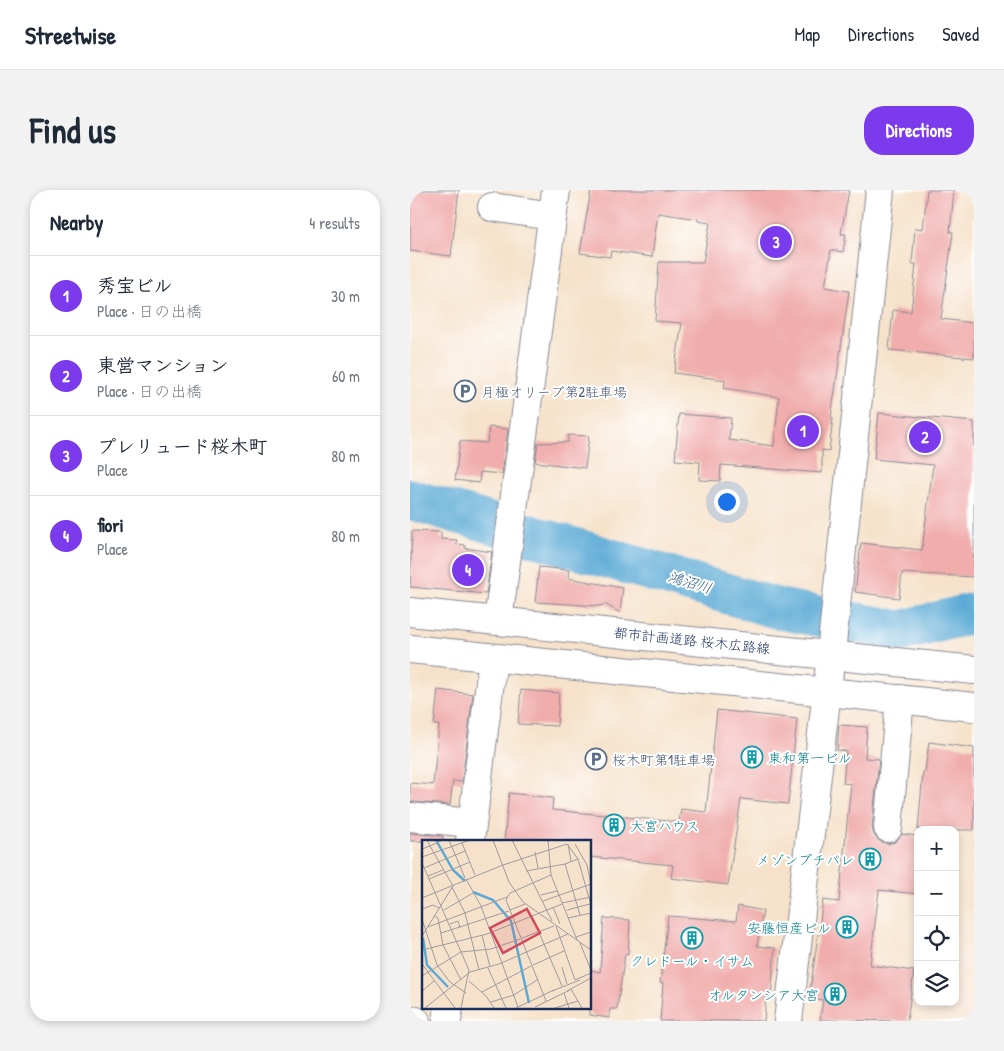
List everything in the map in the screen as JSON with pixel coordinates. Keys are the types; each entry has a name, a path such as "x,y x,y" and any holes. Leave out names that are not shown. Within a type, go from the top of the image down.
{"street":[{"path":"788,1021 827,691 880,190"},
{"path":"492,208 554,203 498,621"},
{"name":"都市計画道路 桜木広路線","path":"410,612 498,621 831,642 974,670"},
{"path":"410,649 974,707"},
{"path":"410,817 471,832 493,658"},
{"path":"888,828 900,699"},
{"path":"447,1021 449,1008"},
{"path":"410,1020 416,1021"}],"building":[{"path":"410,190 459,190 451,256 410,251"},
{"path":"591,190 849,190 841,234 846,234 843,252 831,250 825,287 849,291 831,418 833,418 829,451 822,450 822,473 721,465 720,481 699,480 700,462 675,460 679,414 731,418 729,440 774,446 779,397 724,388 725,380 674,373 682,323 655,321 659,262 703,262 710,223 698,221 698,219 658,213 652,257 611,251 610,257 580,253"},
{"path":"927,190 954,190 950,232 953,232 941,319 974,323 974,358 889,350 893,310 911,312 916,264 912,264 915,228 923,229"},
{"path":"879,413 974,422 974,577 902,573 899,598 855,592 861,543 922,550 933,465 874,459"},
{"path":"489,427 508,429 502,474 480,472 479,483 455,480 460,441 487,443"},
{"path":"568,435 589,436 585,468 535,462 538,443 568,442"},
{"path":"412,531 441,532 441,539 457,540 456,544 465,545 465,548 492,552 486,594 410,587"},
{"path":"539,567 569,570 568,578 623,588 620,613 605,604 600,606 535,602"},
{"path":"438,690 473,694 462,782 453,781 450,805 410,802 410,783 433,785 439,725 434,725"},
{"path":"521,690 559,693 557,726 518,724"},
{"path":"717,710 797,719 788,804 741,799 728,885 671,878 673,865 591,857 591,840 504,840 509,793 553,798 552,810 679,822 681,809 706,812"},
{"path":"839,725 867,727 865,758 879,759 872,827 874,835 879,841 887,844 895,842 902,834 914,836 914,894 879,890 870,965 914,971 907,1021 820,1020 823,1000 809,998 823,900 839,902 851,784 843,783 846,751 837,750"},
{"path":"929,742 974,748 974,830 959,830 959,826 918,826 923,772 925,772"},
{"path":"410,833 443,836 443,840 410,841"},
{"path":"738,906 763,911 757,946 775,948 771,996 766,996 764,1021 660,1021 663,983 660,983 668,916 736,921"},
{"path":"604,918 630,920 628,955 625,954 617,1009 610,1009 609,1018 590,1015 591,970 600,972"}],"waterway":[{"name":"鴻沼川","path":"410,499 779,609 901,631 974,613"}],"place":[{"name":"プレリュード桜木町","path":"776,242"},
{"name":"月極オリーブ第2駐車場","path":"465,391"},
{"name":"秀宝ビル","path":"803,431"},
{"name":"東営マンション","path":"925,437"},
{"name":"fiori","path":"468,570"},
{"name":"東和第一ビル","path":"752,757"},
{"name":"桜木町第1駐車場","path":"596,759"},
{"name":"大宮ハウス","path":"614,825"},
{"name":"メゾンプチパレ","path":"870,859"},
{"name":"安藤恒産ビル","path":"847,927"},
{"name":"クレドール・イサム","path":"692,938"},
{"name":"オルタンシア大宮","path":"835,994"}]}
